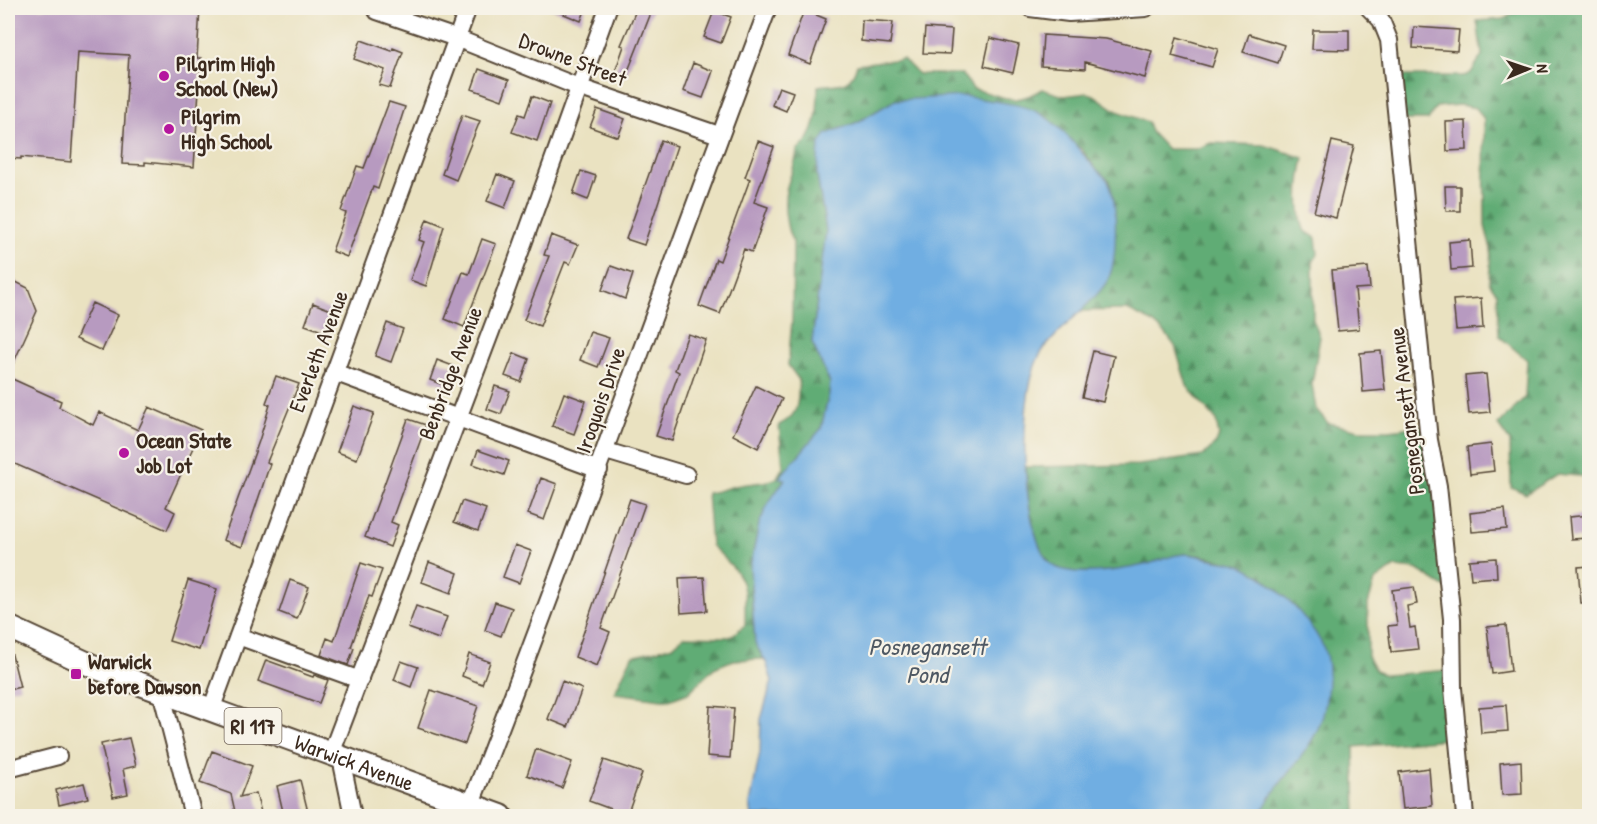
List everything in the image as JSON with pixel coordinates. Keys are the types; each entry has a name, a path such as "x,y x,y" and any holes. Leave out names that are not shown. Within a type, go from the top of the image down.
{"main road":[{"name":"Warwick Avenue","path":"8,627 97,668 501,816"}],"street":[{"name":"Everleth Avenue","path":"211,710 468,8"},
{"name":"Benbridge Avenue","path":"336,756 360,680 456,417 581,88 608,8"},
{"name":"Iroquois Drive","path":"470,806 599,470 719,135 768,8"},
{"path":"1030,8 1069,13 1146,8"},
{"name":"Posnegansett Avenue","path":"1369,8 1382,20 1389,40 1429,440 1438,486 1452,619 1454,699 1465,816"},
{"name":"Drowne Street","path":"378,11 456,38 581,88 719,135"},
{"path":"334,372 599,470"},
{"path":"606,451 686,475"},
{"path":"238,636 360,680"},
{"path":"161,691 193,816"},
{"path":"8,769 58,756"},
{"path":"336,756 353,816"}],"green space":[{"path":"1522,8 1589,8 1589,477 1557,474 1526,494 1511,487 1510,442 1498,425 1525,397 1527,360 1499,336 1497,293 1489,282 1491,249 1485,226 1484,119 1476,108 1459,105 1436,107 1428,120 1399,120 1396,76 1464,76 1471,73 1482,55 1477,21 1504,19"},
{"path":"903,59 918,74 962,74 973,89 1008,98 1023,98 1042,89 1064,96 1088,93 1094,95 1117,111 1148,122 1151,132 1167,149 1196,149 1211,143 1264,145 1304,158 1300,185 1300,213 1304,230 1316,238 1318,254 1313,262 1313,320 1320,337 1312,384 1316,409 1328,423 1360,430 1389,430 1429,425 1449,590 1416,569 1395,567 1375,581 1368,604 1368,658 1375,671 1385,675 1452,670 1459,738 1354,747 1356,816 1260,816 1263,808 1241,565 1187,554 1122,569 1095,572 1068,571 1050,563 1038,543 1031,518 1026,467 1139,465 1203,456 1216,443 1219,436 1216,420 1187,386 1175,346 1166,334 1152,322 1127,310 1080,311 1110,277 1114,252 1114,201 1109,180 1095,168 1081,148 895,100 858,122 826,134 817,175 826,230 812,342 830,383 829,394 821,429 780,478 785,479 767,510 756,539 751,586 752,613 756,640 763,659 733,660 714,668 688,693 669,700 614,693 632,656 673,646 684,636 730,637 745,625 745,598 741,580 737,572 711,545 707,493 776,479 783,467 779,425 791,417 794,412 798,401 799,380 788,365 792,321 793,242 787,225 785,204 786,191 797,150 813,130 817,113 818,86 848,81 857,64"}],"water":[{"name":"Posnegansett Pond","path":"964,96 1022,106 1047,118 1106,178 1114,202 1115,242 1110,275 1099,293 1041,353 1033,371 1028,396 1025,426 1027,489 1039,543 1048,561 1056,567 1079,572 1122,569 1186,554 1236,564 1263,578 1287,599 1316,633 1322,644 1327,660 1328,689 1318,730 1275,790 1260,816 752,816 750,804 760,752 761,719 772,681 766,662 755,643 750,568 759,524 769,502 785,479 779,478 821,429 829,394 830,383 812,342 826,230 817,175 819,145 826,134 858,122 895,100"}],"building":[{"name":"Pilgrim High School (New)","path":"8,8 200,8 197,58 201,58 194,167 145,162 145,165 122,164 129,55 78,52 71,162 21,157 21,159 8,158"},
{"path":"549,8 586,8 581,21"},
{"path":"637,8 653,8 626,76 615,72 624,46 621,45"},
{"path":"804,10 826,19 810,64 788,55"},
{"path":"714,11 731,17 721,43 704,37"},
{"path":"862,20 893,22 890,44 861,41"},
{"path":"1414,27 1459,30 1457,51 1413,48"},
{"path":"925,28 952,30 950,54 923,53"},
{"path":"1313,30 1349,30 1349,50 1312,49"},
{"path":"1249,34 1284,45 1278,63 1243,52"},
{"path":"1043,35 1106,39 1152,51 1145,78 1085,62 1085,69 1041,66"},
{"path":"1177,37 1218,49 1212,67 1172,56"},
{"path":"990,38 1019,45 1013,73 984,66"},
{"path":"361,40 392,51 393,48 403,52 390,88 379,85 385,70 354,59"},
{"path":"693,63 713,71 703,98 683,91"},
{"path":"479,69 509,80 502,100 472,89"},
{"path":"779,87 793,92 786,111 772,105"},
{"path":"532,96 550,103 537,141 512,132 519,114 525,116"},
{"path":"389,102 405,107 378,189 373,187 347,257 332,251 346,213 341,211 357,166 364,168"},
{"path":"597,109 625,119 618,137 590,127"},
{"path":"462,115 480,121 456,180 442,174"},
{"path":"1466,121 1467,150 1447,151 1446,122"},
{"path":"661,140 677,146 644,245 626,239"},
{"path":"758,141 774,147 754,202 768,207 752,252 744,249 720,314 699,306 716,259 720,261 750,179 745,177"},
{"path":"1332,141 1354,146 1336,218 1314,212"},
{"path":"581,171 596,176 588,200 573,194"},
{"path":"497,174 515,181 505,208 487,201"},
{"path":"1445,186 1460,186 1460,211 1446,211"},
{"path":"427,219 444,226 426,286 410,280 424,242 419,240"},
{"path":"551,235 578,245 570,264 565,262 540,326 524,320 549,256 544,255"},
{"path":"482,239 496,244 464,327 445,319 463,272 469,274"},
{"path":"1470,240 1472,268 1451,270 1449,242"},
{"path":"611,266 633,274 625,299 602,290"},
{"path":"1368,267 1370,288 1355,289 1359,329 1338,331 1332,270"},
{"path":"8,278 28,288 37,311 8,375"},
{"path":"1481,298 1483,328 1456,330 1453,300"},
{"path":"92,303 118,315 102,351 76,339"},
{"path":"313,303 336,312 328,333 305,325"},
{"path":"387,323 403,329 391,362 375,356"},
{"path":"590,332 609,338 598,367 580,360"},
{"path":"688,334 706,340 672,441 656,436 679,372 675,370"},
{"path":"1093,351 1114,356 1103,402 1082,397"},
{"path":"1381,351 1385,390 1363,392 1360,353"},
{"path":"514,353 529,359 521,382 505,376"},
{"path":"437,360 453,366 446,386 430,380"},
{"path":"1486,374 1490,412 1469,414 1465,376"},
{"path":"276,376 299,384 267,462 270,464 242,547 223,540 259,441 270,405 266,403"},
{"name":"Ocean State Job Lot","path":"8,377 61,401 59,407 93,425 99,412 138,430 149,407 201,430 166,507 175,512 167,530 8,461"},
{"path":"495,386 510,391 501,414 487,409"},
{"path":"756,386 782,399 758,448 733,435"},
{"path":"564,393 586,401 574,434 552,426"},
{"path":"354,406 374,413 357,459 337,452"},
{"path":"408,419 426,425 391,522 398,525 390,547 365,537"},
{"path":"1491,444 1494,471 1470,474 1467,447"},
{"path":"478,450 509,461 504,475 473,464"},
{"path":"541,478 557,484 544,520 528,514"},
{"path":"630,499 645,504 601,628 610,632 597,666 575,657"},
{"path":"462,501 486,509 478,531 454,522"},
{"path":"1505,509 1507,529 1472,532 1470,513"},
{"path":"1590,515 1590,538 1571,539 1569,517"},
{"path":"515,545 531,551 519,583 503,577"},
{"path":"1496,558 1497,577 1471,579 1469,560"},
{"path":"429,562 458,573 451,593 422,582"},
{"path":"361,563 382,570 372,597 369,596 351,647 354,648 348,665 321,655 327,638 334,641"},
{"path":"1590,566 1590,603 1581,603 1578,567"},
{"path":"704,577 707,611 681,613 679,578"},
{"path":"188,580 217,589 199,650 169,641"},
{"path":"290,580 309,587 297,619 279,612"},
{"path":"1414,587 1417,604 1407,606 1410,628 1415,627 1418,649 1391,652 1388,626 1397,625 1392,590"},
{"path":"495,602 512,608 501,636 485,630"},
{"path":"416,606 447,617 439,639 408,628"},
{"path":"1506,625 1511,671 1492,674 1487,627"},
{"path":"469,654 490,662 482,684 462,676"},
{"path":"12,655 20,687 8,690 8,656"},
{"path":"266,660 328,680 319,703 258,681"},
{"path":"401,661 418,667 411,687 394,680"},
{"path":"562,681 582,689 568,727 548,719"},
{"path":"431,690 478,706 465,744 418,728"},
{"path":"1506,705 1508,731 1481,733 1479,707"},
{"path":"710,706 734,708 730,758 707,756"},
{"path":"129,738 136,766 123,769 128,794 113,797 101,744"},
{"path":"536,749 572,762 562,788 527,775"},
{"path":"212,751 252,766 240,797 256,793 262,816 236,816 231,794 200,783"},
{"path":"604,760 642,773 627,815 589,801"},
{"path":"1521,761 1522,794 1502,795 1500,763"},
{"path":"1429,768 1432,806 1403,809 1399,772"},
{"path":"300,780 309,816 284,816 277,786"},
{"path":"84,783 88,798 59,805 56,790"}],"place":[{"name":"Pilgrim High School (New)","path":"164,76"},
{"name":"Pilgrim High School","path":"169,129"},
{"name":"Ocean State Job Lot","path":"124,453"},
{"name":"Warwick before Dawson","path":"76,674"}]}
